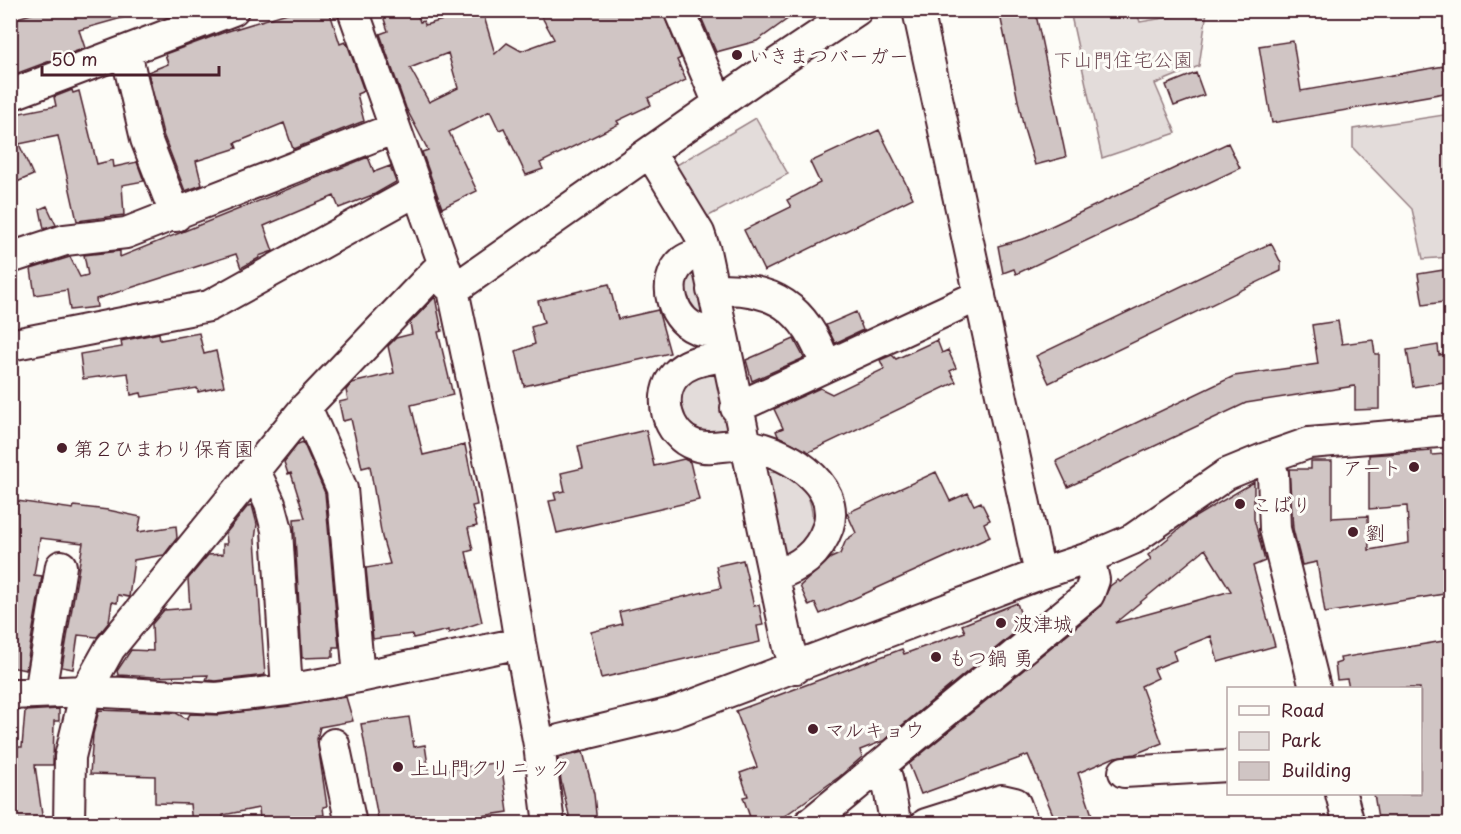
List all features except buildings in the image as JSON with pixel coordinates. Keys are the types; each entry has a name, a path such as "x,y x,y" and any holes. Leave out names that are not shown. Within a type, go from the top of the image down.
{"street":[{"path":"10,95 233,10"},
{"path":"353,10 453,290 494,483 539,745 549,824"},
{"path":"679,10 719,104"},
{"path":"453,290 857,10"},
{"path":"918,10 1040,574"},
{"path":"126,52 146,140 176,216"},
{"path":"10,258 65,240 126,233 176,216 395,128"},
{"path":"651,154 699,233 705,252 744,445 789,648 796,668"},
{"path":"10,345 209,306 418,190"},
{"path":"705,252 682,262 671,284 671,298 676,312 687,323 723,342"},
{"path":"69,824 70,757 86,691 110,648 306,407 435,272 453,290"},
{"path":"712,290 733,288 762,292 781,302 799,318 810,333 826,366"},
{"path":"736,408 980,295"},
{"path":"723,342 675,375 665,393 667,416 678,434 695,445 744,445 767,451 809,471 821,485 829,506 829,523 822,544 805,561 773,576"},
{"path":"306,407 342,489 359,677"},
{"path":"539,745 672,713 1040,574 1089,558 1133,539 1227,474 1309,443 1450,431"},
{"path":"1266,458 1273,474 1275,529 1315,687"},
{"path":"255,471 270,504 277,530 288,690"},
{"path":"809,824 1089,594 1094,580 1089,558"},
{"path":"40,693 61,566"},
{"path":"10,694 86,691 217,698 288,690 520,643"},
{"path":"334,744 351,824"},
{"path":"1124,772 1227,766"},
{"path":"878,767 886,778 895,821 899,824"},
{"path":"1341,795 1348,824"},
{"path":"926,824 1002,800 1015,803 1023,824"}],"green space":[{"name":"下山門住宅公園","path":"1070,11 1136,11 1140,22 1207,11 1199,66 1155,84 1176,133 1102,158"},
{"path":"1450,114 1450,257 1423,259 1412,209 1353,148 1353,129"},
{"path":"756,118 788,174 705,218 675,166"},
{"path":"698,266 713,330 680,310 685,271"},
{"path":"716,369 733,439 706,439 679,426 676,380"},
{"path":"765,472 788,472 802,484 810,504 811,534 805,544 785,559"}],"place":[{"name":"いきまつバーガー","path":"737,55"},
{"name":"第２ひまわり保育園","path":"62,448"},
{"name":"アート","path":"1414,467"},
{"name":"こばり","path":"1240,504"},
{"name":"劉","path":"1353,532"},
{"name":"波津城","path":"1001,623"},
{"name":"もつ鍋 勇","path":"936,657"},
{"name":"マルキョウ","path":"813,729"},
{"name":"上山門クリニック","path":"398,767"}]}
